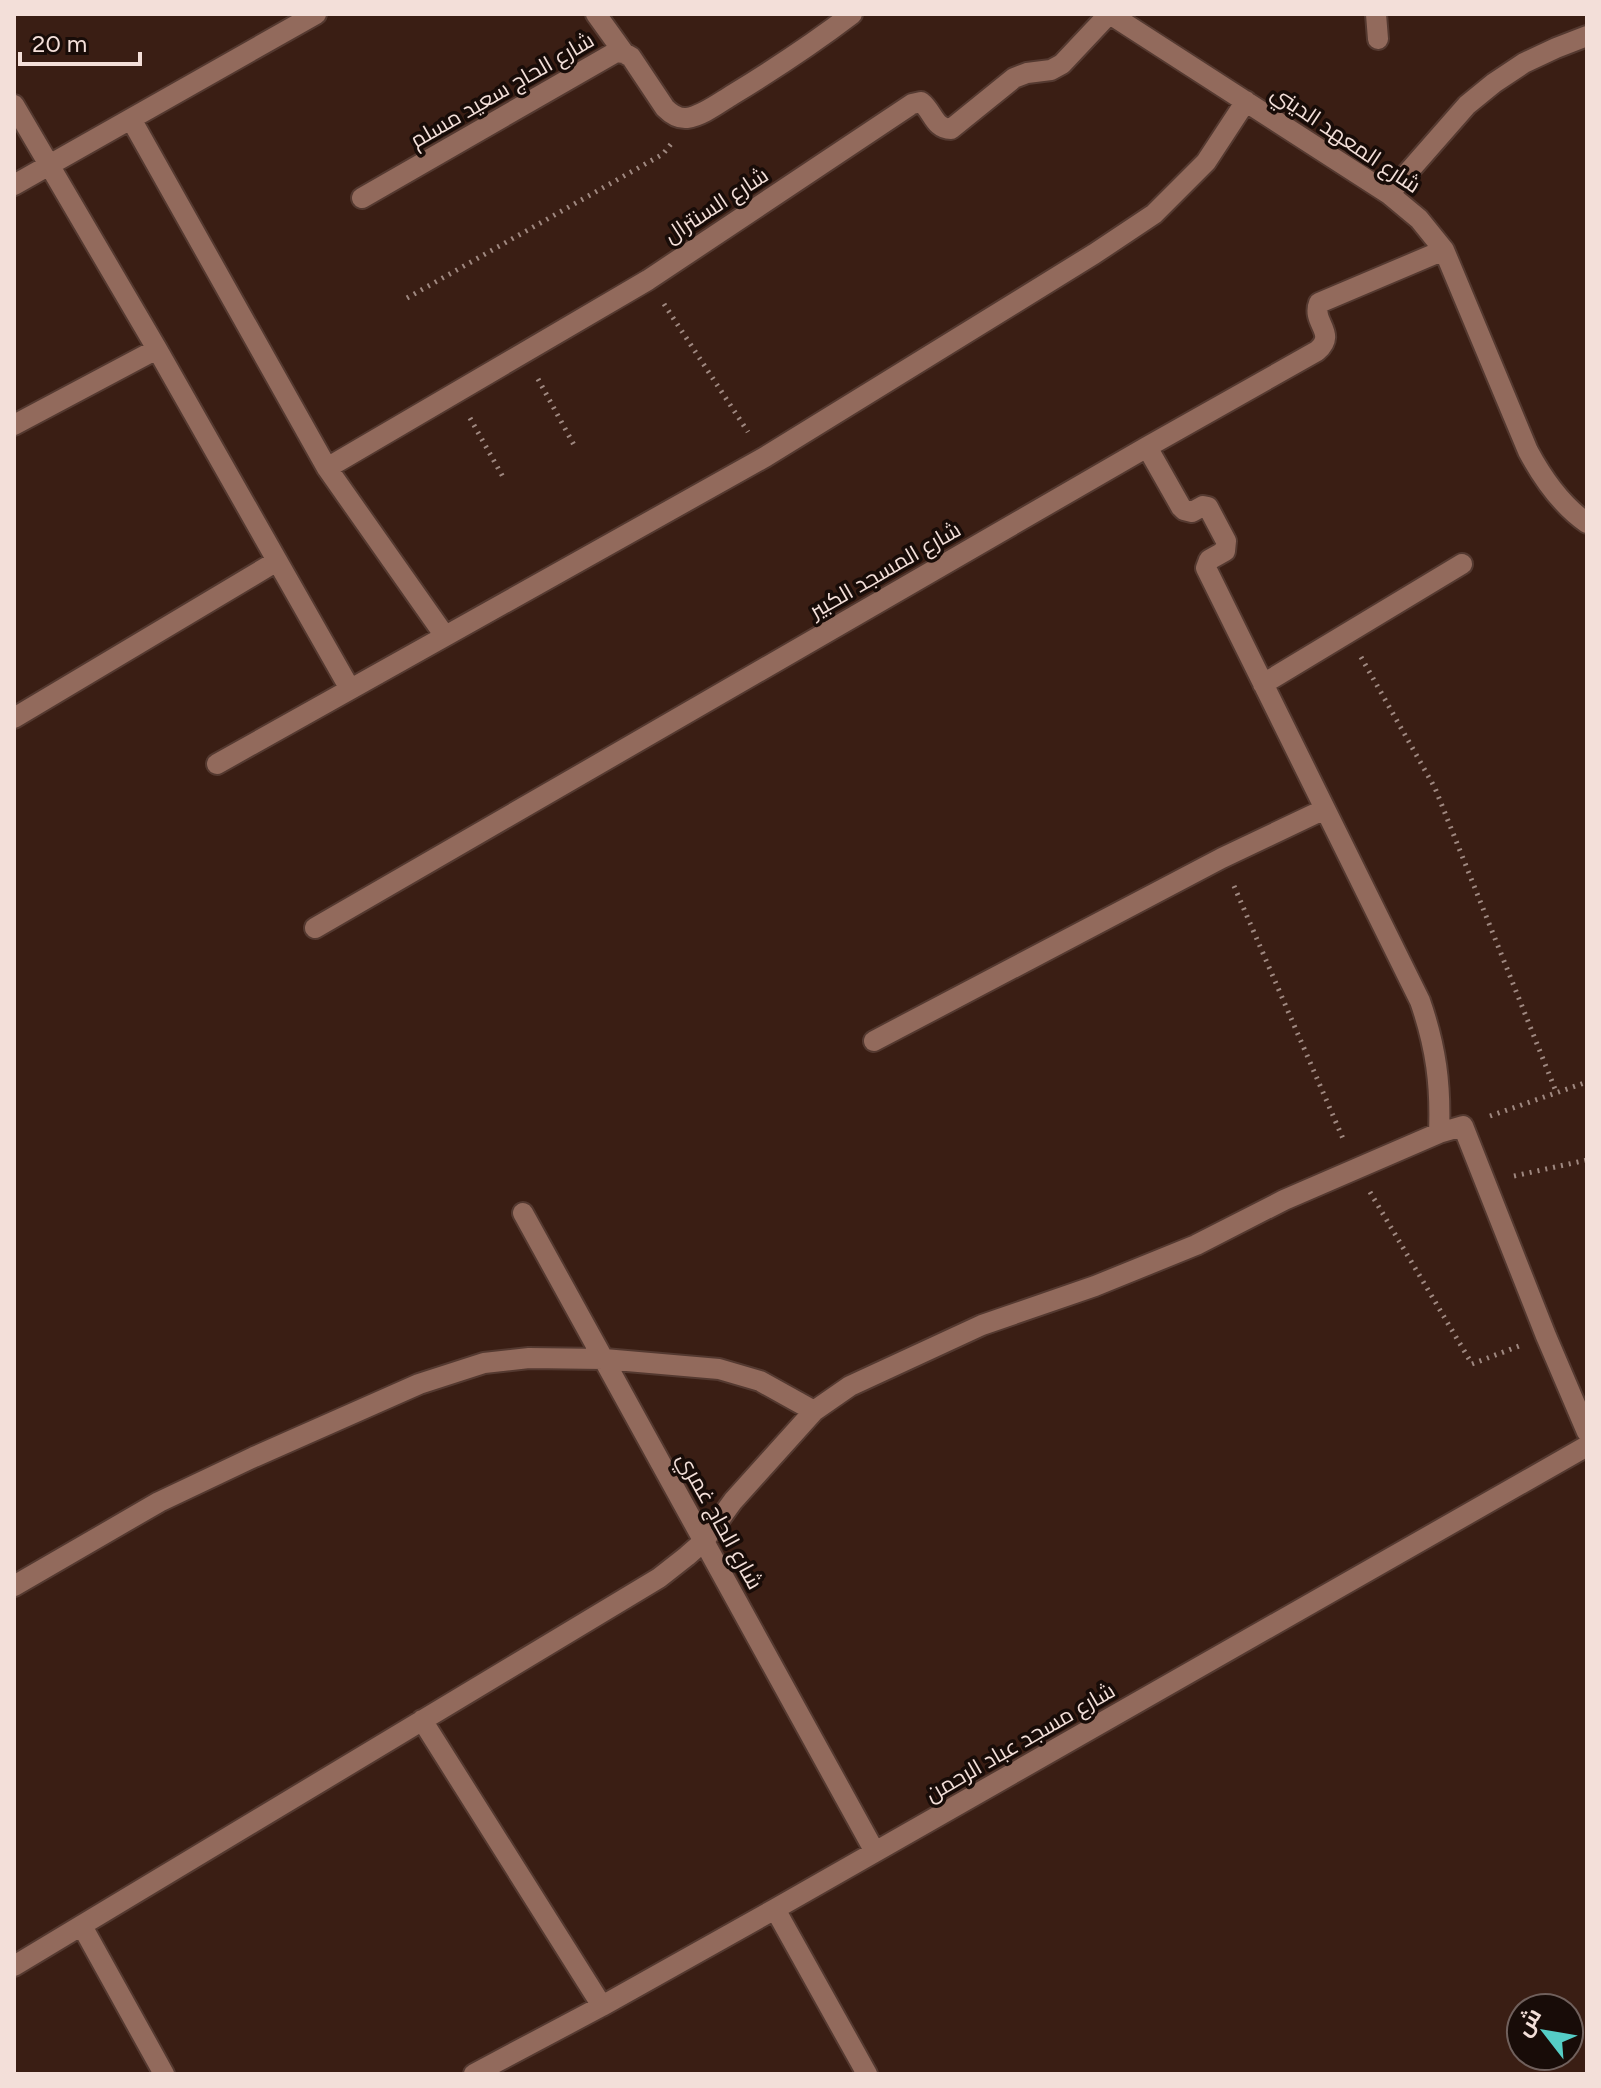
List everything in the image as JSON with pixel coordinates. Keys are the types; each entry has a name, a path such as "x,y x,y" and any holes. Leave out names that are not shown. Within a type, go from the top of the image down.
{"street":[{"path":"596,14 624,53"},
{"path":"678,117 696,115 719,102 774,69 852,14"},
{"name":"شارع المعهد الديني","path":"1109,14 1389,194 1419,219 1444,250 1528,451 1564,504 1587,523"},
{"name":"شارع السنترال","path":"327,468 648,280 912,104 921,102 939,126 951,129 1014,78 1051,70 1062,64 1109,14"},
{"path":"1376,14 1378,39"},
{"path":"14,185 303,17"},
{"path":"1389,194 1467,105 1494,83 1524,63 1587,36"},
{"name":"شارع الحاج سعيد مسلم","path":"362,198 616,52 631,57 665,108 678,117"},
{"path":"217,764 765,457 1094,254 1154,214 1206,162 1246,101"},
{"path":"14,105 350,689"},
{"path":"131,119 327,468 445,636"},
{"name":"شارع المسجد الكبير","path":"315,928 1317,351 1326,336 1317,313 1319,303 1444,250"},
{"path":"14,425 157,349"},
{"path":"1147,447 1181,507 1192,512 1203,506 1208,507 1226,541 1225,551 1209,560 1206,568 1420,1001 1438,1066 1441,1100 1439,1133"},
{"path":"15,714 277,561"},
{"path":"1263,684 1462,564"},
{"path":"874,1041 1222,858 1325,809"},
{"path":"14,1966 659,1578 704,1541 733,1501 814,1411 850,1386 982,1325 1095,1286 1196,1245 1284,1200 1439,1133 1463,1126 1587,1432"},
{"name":"شارع الحاج غمري","path":"523,1213 875,1852"},
{"path":"14,1586 159,1502 419,1384 484,1363 529,1358 604,1359 719,1369 760,1381 814,1411"},
{"name":"شارع مسجد عباد الرحمن","path":"474,2074 775,1909 1587,1446"},
{"path":"422,1720 602,2006"},
{"path":"775,1909 867,2074"},
{"path":"82,1926 164,2074"}],"path":[{"path":"407,298 663,154 675,139 678,117"},
{"path":"648,280 765,457"},
{"path":"523,352 574,445"},
{"path":"456,392 503,477"},
{"path":"1347,633 1435,788 1557,1094"},
{"path":"1222,858 1356,1168 1472,1364 1546,1336"},
{"path":"1463,1126 1587,1082"},
{"path":"1486,1182 1587,1160"}]}
